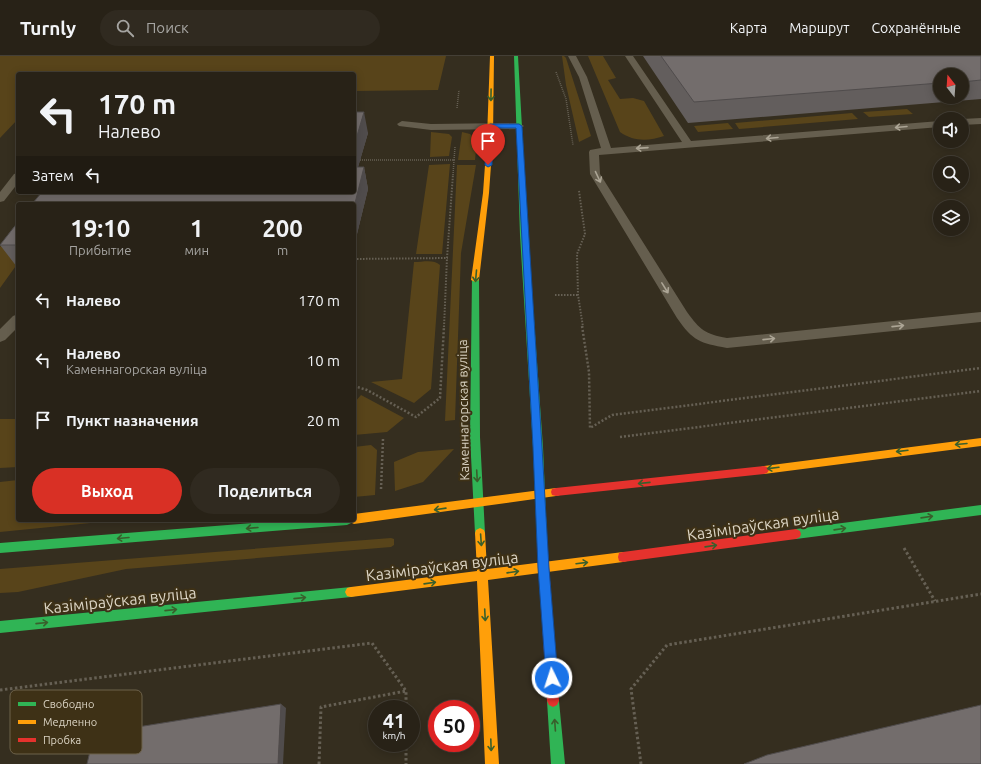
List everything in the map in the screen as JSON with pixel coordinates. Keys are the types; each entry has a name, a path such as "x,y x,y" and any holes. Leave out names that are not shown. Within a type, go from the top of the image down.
{"main road":[{"name":"Каменнагорская вуліца","path":"492,56 486,193 475,281 475,437 492,764"},
{"path":"516,56 543,568 558,764"},
{"path":"356,519 540,494 729,474 981,442"},
{"name":"Казіміраўская вуліца","path":"0,627 376,590 981,510"},
{"path":"0,548 322,522"}],"lane":[{"path":"572,56 583,77 607,150"},
{"path":"629,56 689,145"},
{"path":"969,122 981,121"},
{"path":"402,124 432,127 519,126"},
{"path":"933,125 689,145 607,150 594,152 595,174 682,315 695,333 707,339 727,343 981,317"},
{"path":"0,199 16,179"},
{"path":"0,337 16,321"}],"path":[{"path":"556,71 566,99 574,151"},
{"path":"356,387 367,390 416,417 440,398 447,258 454,160 360,160"},
{"path":"579,189 585,234 577,254 578,296 589,372 590,428 612,415 981,368"},
{"path":"356,259 447,258"},
{"path":"620,437 981,391"},
{"path":"381,492 383,439"},
{"path":"888,522 935,601"},
{"path":"641,764 631,689 667,645 981,594"},
{"path":"0,690 372,643 406,691 406,700"},
{"path":"319,764 321,707 406,691"},
{"path":"406,752 406,764"}],"shaded area":[{"path":"0,56 446,56 438,90 356,91 356,72 16,72 16,121 0,138"},
{"path":"562,56 566,58 591,136 579,142 566,85"},
{"path":"588,56 603,56 616,78 608,80 620,99 633,98 644,101 664,136 642,140 631,138 620,132"},
{"path":"907,109 913,114 869,117 863,112"},
{"path":"852,113 858,119 739,129 735,123"},
{"path":"728,123 733,129 698,132 694,126"},
{"path":"431,132 449,134 452,137 449,156 430,157"},
{"path":"462,132 470,134 477,140 475,160 458,160"},
{"path":"450,164 442,254 416,254 429,165"},
{"path":"457,165 476,165 461,253 455,420 445,421"},
{"path":"16,226 16,266 0,288 0,247"},
{"path":"432,261 440,265 431,389 414,403 371,382 402,379 414,262"},
{"path":"361,395 404,418 387,432 356,435 356,401"},
{"path":"0,419 16,419 16,467 0,468"},
{"path":"371,445 377,450 375,495 356,497 356,447"},
{"path":"454,449 423,482 395,491 394,462 418,452"},
{"path":"16,480 16,522 101,522 0,532 0,482"},
{"path":"391,538 394,539 394,545 391,547 126,569 18,592 0,593 0,569"}],"building":[{"path":"661,56 981,56 981,80 969,81 969,68 933,68 933,84 694,102"},
{"path":"356,112 364,112 356,139"},
{"path":"356,167 364,167 355,202 34,202 40,194 356,194"},
{"path":"16,225 16,245 0,245"},
{"path":"281,704 278,764 87,764 89,754 142,754 142,726"},
{"path":"981,705 981,764 744,764 767,755"}],"traffic: fast":[{"path":"516,56 524,235 538,447 542,540"},
{"path":"475,280 475,437 480,533"},
{"path":"796,534 981,510"},
{"path":"0,548 322,522"},
{"path":"0,627 351,592"},
{"path":"553,701 558,764"}],"traffic: slow":[{"path":"475,280 486,193 490,137 492,56"},
{"path":"764,470 981,442"},
{"path":"356,519 556,492"},
{"path":"480,533 492,764"},
{"path":"351,592 623,557"}],"traffic: jam":[{"path":"556,492 764,470"},
{"path":"623,557 796,534"},
{"path":"542,540 553,701"}],"route":[{"path":"488,165 490,126 519,126 524,236 538,447 543,568 552,678"}]}
